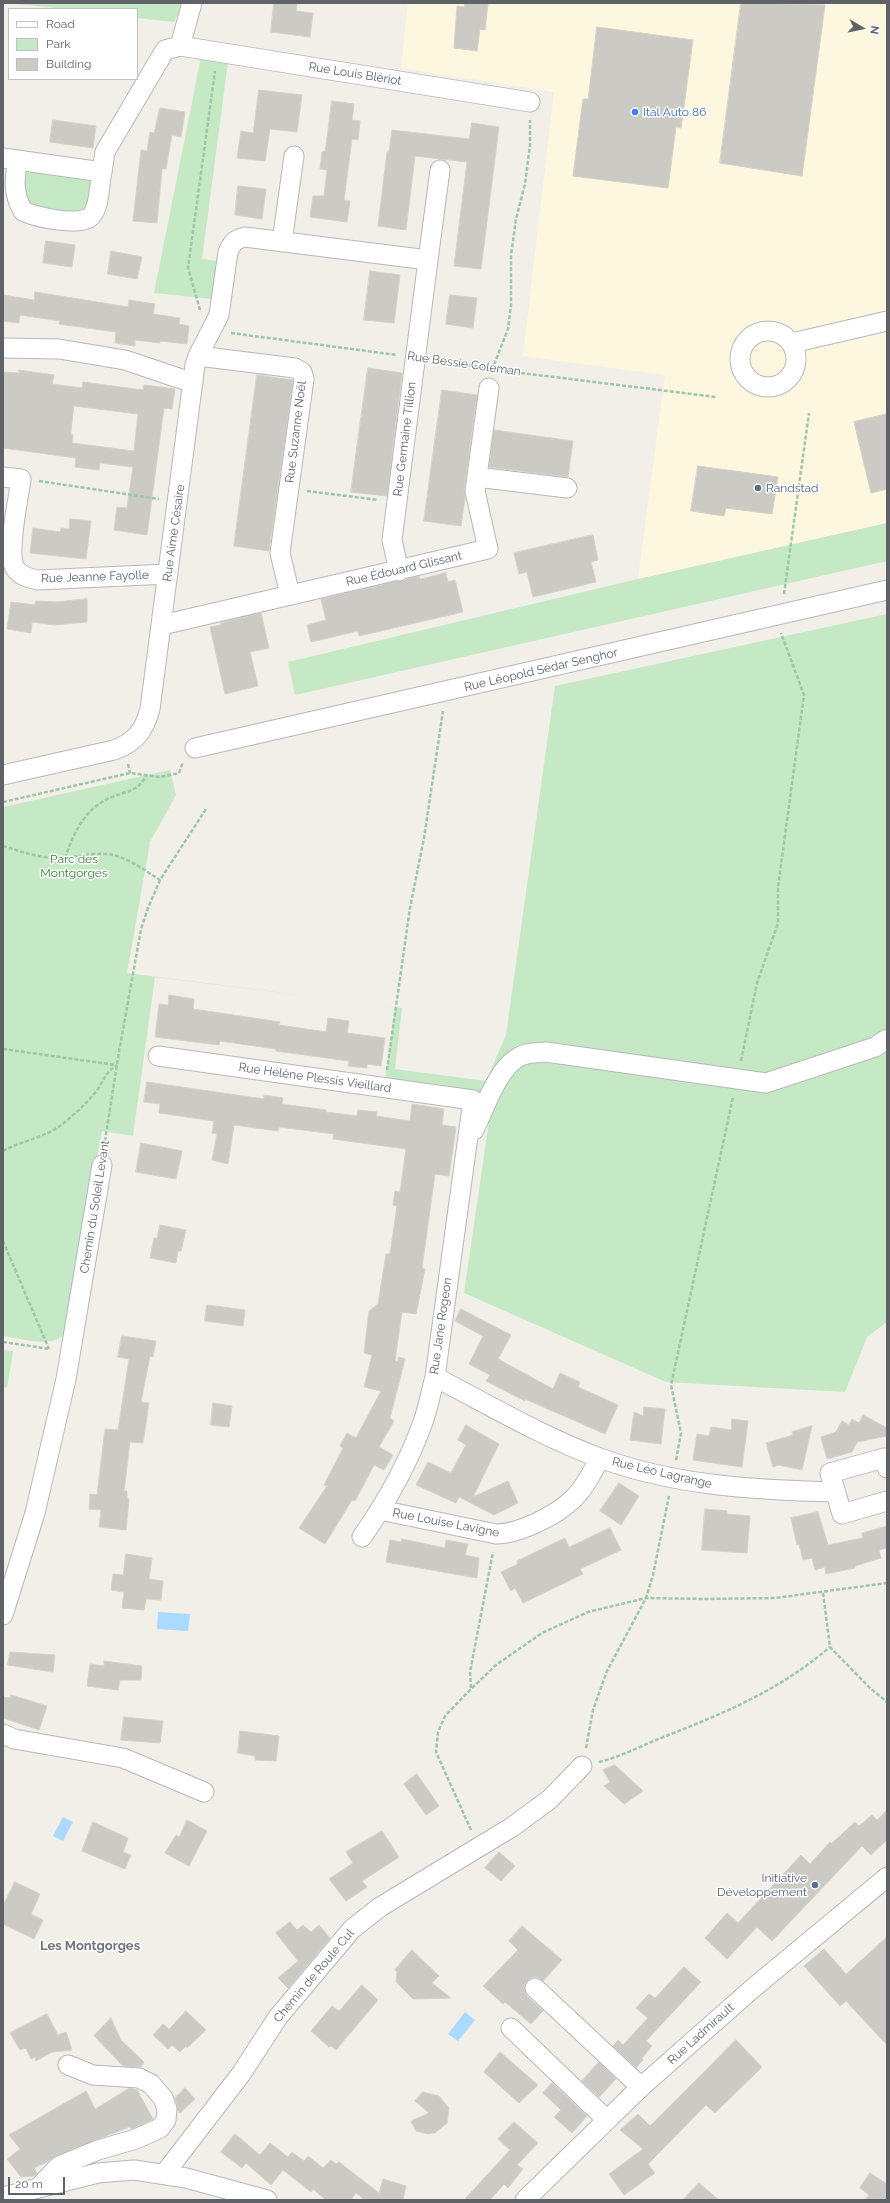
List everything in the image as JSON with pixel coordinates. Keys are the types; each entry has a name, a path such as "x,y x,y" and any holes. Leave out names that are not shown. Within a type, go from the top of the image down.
{"street":[{"path":"102,172 10,159 15,193 23,211 32,216 79,221 91,216 95,210 102,172 105,152 165,50 180,46 192,3"},
{"name":"Rue Louis Blériot","path":"180,46 530,102"},
{"path":"282,242 294,156"},
{"name":"Rue Germaine Tillion","path":"399,571 392,540 440,170"},
{"path":"212,330 222,303 228,252 232,243 237,238 244,237 428,260"},
{"path":"792,343 887,321"},
{"name":"Rue Aimé Césaire","path":"3,775 114,750 127,745 138,737 146,724 150,709 162,624 193,383 198,356 212,330"},
{"path":"3,348 59,349 125,360 193,383"},
{"name":"Rue Suzanne Noël","path":"198,356 295,368 302,372 304,379 280,552 290,595"},
{"name":"Rue Édouard Glissant","path":"162,624 399,571 488,549 475,491 489,388"},
{"path":"477,477 567,488"},
{"name":"Rue Jeanne Fayolle","path":"12,478 11,554 15,568 24,577 38,580 168,574"},
{"name":"Rue Léopold Sédar Senghor","path":"189,753 242,738 887,590"},
{"path":"466,1146 499,1078 508,1065 518,1057 529,1053 546,1052 766,1083 875,1047 887,1039"},
{"name":"Rue Hélène Plessis Vieillard","path":"158,1056 473,1100"},
{"name":"Rue Jane Rogeon","path":"362,1537 380,1510 406,1465 423,1422 434,1377 473,1100"},
{"name":"Chemin du Soleil Levant","path":"3,1615 35,1513 63,1394 102,1166"},
{"name":"Rue Léo Lagrange","path":"434,1377 542,1433 600,1458 672,1478 722,1486 836,1492"},
{"name":"Rue Louise Lavigne","path":"380,1510 496,1534 507,1534 521,1529 561,1509 583,1488 600,1458"},
{"path":"887,1468 884,1458 830,1473 842,1514 887,1501"},
{"path":"3,1734 14,1739 123,1758 204,1792"},
{"name":"Chemin de Roule Cul","path":"165,2173 241,2074 278,2017 352,1929 380,1907 512,1827 550,1799 582,1766"},
{"name":"Rue Ladmirault","path":"525,2200 641,2088 752,1989 887,1877"},
{"path":"535,1988 641,2088"},
{"path":"511,2028 607,2120"},
{"path":"40,2186 59,2166 98,2150 142,2136 160,2128 166,2120 167,2109 163,2098 151,2084 139,2078 93,2075 68,2065"},
{"path":"3,2197 40,2186 98,2173 134,2170 165,2173 267,2200"}],"path":[{"path":"212,330 199,308 188,268 217,52"},
{"path":"489,388 493,369 508,329 511,305 511,255 530,145 530,102"},
{"name":"Rue Bessie Coleman","path":"212,330 493,369 716,397"},
{"path":"809,413 780,631 804,694 778,887 778,923 757,983 671,1385 681,1433 653,1576 646,1598 607,1671 593,1710 582,1766 603,1761 720,1715 761,1696 787,1680 830,1648"},
{"path":"12,478 178,502"},
{"path":"289,489 397,503"},
{"path":"384,1088 410,908 424,838 446,692"},
{"path":"3,802 130,773 160,777 179,773 189,753"},
{"path":"64,858 74,831 88,812 111,798 141,786 147,775"},
{"name":"Chemin du Soleil Levant","path":"102,1166 117,1065 141,929 160,880 206,809"},
{"path":"3,846 43,857 64,858 93,853 109,854 135,864 160,880"},
{"path":"3,1049 117,1065"},
{"path":"3,1151 38,1137 59,1126 78,1110 97,1090 108,1071 117,1065"},
{"path":"3,1242 49,1349"},
{"path":"3,1342 70,1352"},
{"path":"471,1689 470,1672 496,1534"},
{"path":"479,1848 436,1752 438,1732 445,1716 496,1665 542,1633 588,1612 646,1598 775,1598 823,1593 887,1583"},
{"path":"823,1593 830,1648 869,1687 887,1702"}],"shaded area":[{"path":"408,3 887,3 887,523 638,579 665,375 523,356 554,92 401,68"}],"green space":[{"path":"11,3 184,3 174,22 138,18 138,8 54,8"},
{"path":"201,57 228,62 202,259 218,261 212,299 154,293"},
{"path":"31,169 90,178 92,181 87,207 80,213 33,208 25,197 24,176"},
{"path":"887,523 887,561 295,695 288,662 638,579"},
{"path":"887,614 887,1322 867,1337 845,1392 666,1382 464,1293 493,1094 385,1080 395,1007 402,1008 395,1069 486,1081 506,1035 555,686"},
{"name":"Parc des Montgorges","path":"170,770 176,795 150,842 127,973 347,1001 155,977 133,1136 102,1131 66,1332 60,1337 45,1342 3,1336 3,807"},
{"path":"3,1350 13,1351 7,1388 3,1387"}],"water":[{"path":"158,1612 190,1614 188,1631 157,1629"},
{"path":"63,1817 73,1822 63,1841 53,1836"},
{"path":"465,2012 475,2020 458,2041 448,2034"}],"building":[{"path":"274,3 297,3 296,11 313,13 310,37 271,32"},
{"path":"465,3 488,3 485,30 480,29 477,51 454,48 457,6 464,7"},
{"path":"741,3 825,5 802,176 720,163"},
{"path":"597,27 693,40 681,128 676,127 668,188 573,176 583,99 588,99"},
{"path":"259,90 302,95 297,132 270,129 265,161 237,158 241,131 253,133"},
{"path":"332,101 354,104 352,120 360,121 358,140 352,139 344,200 350,201 347,222 310,217 313,196 324,196 327,170 320,169 322,152 325,151"},
{"path":"160,108 185,112 181,137 172,135 166,169 162,169 157,223 133,221 141,150 147,151 150,132 154,133"},
{"path":"53,120 96,126 93,148 50,142"},
{"path":"472,123 499,127 481,269 454,266 467,162 415,156 406,230 378,226 387,152 389,152 392,130 469,139"},
{"path":"238,186 266,189 262,219 235,215"},
{"path":"46,241 75,245 72,267 43,263"},
{"path":"111,251 142,257 137,279 108,274"},
{"path":"370,271 400,275 394,323 364,320"},
{"path":"35,292 128,307 129,300 155,304 153,314 180,318 179,324 189,326 187,344 135,340 135,346 115,343 116,332 59,324 60,321 20,315 19,323 3,321 3,295 34,300"},
{"path":"450,295 477,298 473,328 446,324"},
{"path":"368,368 402,373 387,496 351,492"},
{"path":"19,370 54,375 52,384 82,388 83,382 143,390 144,385 175,389 172,409 164,408 147,535 114,530 117,507 127,508 133,467 100,463 99,470 75,467 76,458 3,448 3,374 5,372 19,373","holes":["74,406 138,414 134,451 72,443 73,435 71,434"]},
{"path":"257,375 293,380 269,551 234,546"},
{"path":"442,390 477,395 464,490 465,498 461,526 424,521"},
{"path":"887,414 887,489 871,493 854,422"},
{"path":"494,430 573,441 568,477 489,467"},
{"path":"698,466 778,477 772,514 726,508 724,516 691,511"},
{"path":"70,519 91,521 86,559 30,553 33,528 60,532 61,528 69,529"},
{"path":"593,535 598,560 591,562 596,582 533,597 527,572 519,574 514,553"},
{"path":"446,573 448,582 455,580 463,612 359,636 358,631 311,642 307,625 326,620 321,599 419,576 420,579"},
{"path":"87,599 87,622 54,625 32,622 31,633 7,629 11,602 35,605 36,601 56,602"},
{"path":"261,613 269,648 250,652 258,686 225,694 210,627"},
{"path":"169,995 194,999 193,1009 280,1022 279,1025 326,1032 328,1018 349,1021 347,1033 385,1038 381,1066 367,1064 367,1068 348,1066 349,1061 276,1051 276,1049 220,1041 219,1045 155,1037 159,1004 168,1005"},
{"path":"147,1082 264,1099 264,1095 283,1098 282,1104 326,1110 326,1112 357,1116 358,1110 377,1112 376,1116 410,1121 412,1104 444,1109 442,1125 456,1127 449,1176 435,1174 422,1268 425,1269 416,1314 402,1312 395,1360 397,1362 399,1357 405,1359 390,1418 394,1421 379,1447 393,1455 384,1470 374,1465 355,1501 352,1500 325,1544 299,1528 327,1486 324,1485 343,1448 340,1446 347,1433 356,1438 381,1391 364,1387 372,1355 364,1353 369,1311 378,1304 386,1254 390,1254 397,1206 393,1205 395,1191 400,1192 406,1149 333,1139 334,1134 279,1127 278,1131 234,1125 228,1164 212,1160 217,1134 212,1133 214,1121 159,1113 160,1104 144,1102"},
{"path":"141,1143 182,1151 176,1179 136,1172"},
{"path":"160,1225 186,1230 181,1251 178,1251 176,1263 150,1258 154,1238 157,1238"},
{"path":"207,1305 245,1310 243,1326 205,1321"},
{"path":"461,1309 511,1335 498,1359 553,1389 560,1373 580,1382 578,1387 618,1405 605,1434 525,1399 525,1401 486,1381 490,1375 469,1364 483,1336 455,1321"},
{"path":"122,1336 156,1341 153,1357 150,1356 141,1402 149,1403 143,1443 130,1442 124,1491 127,1491 127,1498 129,1499 126,1530 99,1527 101,1510 89,1509 90,1494 97,1495 105,1429 118,1430 129,1359 118,1357"},
{"path":"213,1403 232,1406 229,1427 211,1425"},
{"path":"644,1407 665,1409 661,1444 630,1440 634,1412 643,1416"},
{"path":"863,1415 887,1428 887,1436 857,1442 852,1452 827,1459 821,1437 836,1432 842,1421 849,1425 852,1419 859,1423"},
{"path":"732,1419 748,1421 742,1467 693,1460 697,1434 709,1436 711,1427 731,1430"},
{"path":"466,1425 499,1444 473,1497 508,1481 518,1503 494,1515 459,1497 456,1503 416,1485 428,1462 451,1473 466,1445 458,1440"},
{"path":"812,1426 802,1470 779,1465 773,1467 766,1443 793,1435 792,1432"},
{"path":"619,1483 639,1496 621,1525 600,1511"},
{"path":"705,1509 727,1511 727,1514 750,1516 747,1553 702,1550"},
{"path":"818,1512 828,1545 863,1538 862,1533 887,1526 887,1548 879,1550 881,1558 855,1566 855,1568 826,1574 825,1567 815,1570 812,1558 803,1560 799,1544 797,1545 791,1518"},
{"path":"610,1528 621,1550 580,1569 583,1574 523,1603 515,1588 511,1591 501,1572 518,1564 517,1561 565,1538 569,1547"},
{"path":"402,1539 445,1548 446,1540 468,1544 465,1555 479,1558 477,1578 386,1562 390,1540 401,1542"},
{"path":"126,1554 152,1558 149,1579 163,1581 161,1600 146,1599 144,1610 122,1608 124,1592 111,1590 113,1574 123,1575"},
{"path":"10,1652 55,1655 53,1672 8,1665"},
{"path":"104,1661 142,1666 141,1680 120,1680 118,1690 87,1686 90,1664 104,1666"},
{"path":"11,1695 47,1706 39,1730 3,1718 3,1697 10,1698"},
{"path":"124,1717 163,1721 160,1743 121,1740"},
{"path":"240,1731 279,1736 276,1761 255,1760 255,1756 238,1753"},
{"path":"615,1765 643,1791 624,1804 604,1786 610,1782 603,1770"},
{"path":"417,1774 439,1806 426,1815 404,1784"},
{"path":"887,1810 887,1840 871,1855 862,1846 772,1941 757,1927 727,1959 705,1938 727,1913 738,1923 801,1855 810,1864 830,1842 831,1844 855,1822 859,1826 872,1815 877,1820"},
{"path":"187,1820 207,1831 189,1866 165,1853 176,1835 179,1837"},
{"path":"93,1822 128,1838 123,1852 131,1855 125,1869 82,1851"},
{"path":"382,1831 399,1857 362,1881 367,1887 346,1901 329,1879 353,1863 346,1852"},
{"path":"499,1852 515,1866 501,1881 485,1868"},
{"path":"15,1882 40,1894 31,1914 43,1920 34,1939 3,1924 3,1906"},
{"path":"290,1922 297,1930 303,1925 311,1932 319,1925 330,1938 288,1988 278,1978 298,1961 276,1933"},
{"path":"522,1926 562,1960 543,1981 538,1977 532,1977 524,1985 527,1996 543,2011 531,2024 505,2002 503,2004 483,1986 518,1950 509,1941"},
{"path":"887,1937 887,2045 846,2001 840,2006 804,1966 824,1949 846,1974"},
{"path":"412,1950 439,1976 432,1983 451,1998 413,1999 396,1982 397,1972 395,1970"},
{"path":"684,1967 701,1982 646,2041 652,2046 636,2068 613,2046 618,2040 623,2045 648,2018 636,2008 649,1994 655,1998"},
{"path":"362,1985 378,2000 336,2050 331,2046 329,2047 311,2031 332,2006 339,2011"},
{"path":"186,2011 206,2030 187,2048 186,2046 180,2052 172,2045 168,2049 153,2035 163,2024 169,2029"},
{"path":"47,2014 58,2035 66,2032 72,2050 52,2052 36,2061 35,2057 31,2059 26,2048 20,2050 10,2033"},
{"path":"111,2018 121,2040 144,2062 141,2067 123,2066 94,2036"},
{"path":"736,2040 762,2067 715,2113 706,2105 648,2164 655,2173 624,2195 609,2174 643,2149 620,2130 638,2114 650,2126"},
{"path":"500,2052 538,2085 519,2103 484,2072"},
{"path":"599,2062 616,2079 599,2097 582,2081"},
{"path":"552,2083 587,2116 572,2133 554,2117 561,2110 543,2093"},
{"path":"130,2088 137,2090 153,2119 132,2129 129,2127 55,2156 47,2162 34,2168 37,2173 34,2176 21,2177 7,2159 20,2149 9,2135 86,2091 95,2109"},
{"path":"185,2088 195,2099 180,2113 178,2111 175,2098"},
{"path":"423,2092 439,2096 449,2108 447,2123 435,2133 428,2134 416,2131 411,2121 429,2113 415,2101"},
{"path":"514,2122 538,2143 517,2165 523,2169 508,2188 504,2184 490,2200 464,2200 510,2150 498,2139"},
{"path":"235,2134 260,2155 270,2143 288,2157 292,2152 304,2161 308,2156 323,2168 331,2160 336,2164 339,2162 379,2193 383,2179 406,2186 403,2200 365,2200 356,2193 351,2200 326,2200 313,2189 311,2192 283,2170 271,2185 246,2163 242,2168 221,2152"},
{"path":"870,2173 887,2184 887,2200 865,2200 869,2195 860,2188"},
{"path":"699,2183 719,2200 683,2200"}],"place":[{"name":"Ital Auto 86","path":"635,112"},
{"name":"Randstad","path":"758,488"},
{"name":"Initiative Développement","path":"815,1885"}],"district":[{"name":"Les Montgorges","path":"90,1946"}]}
